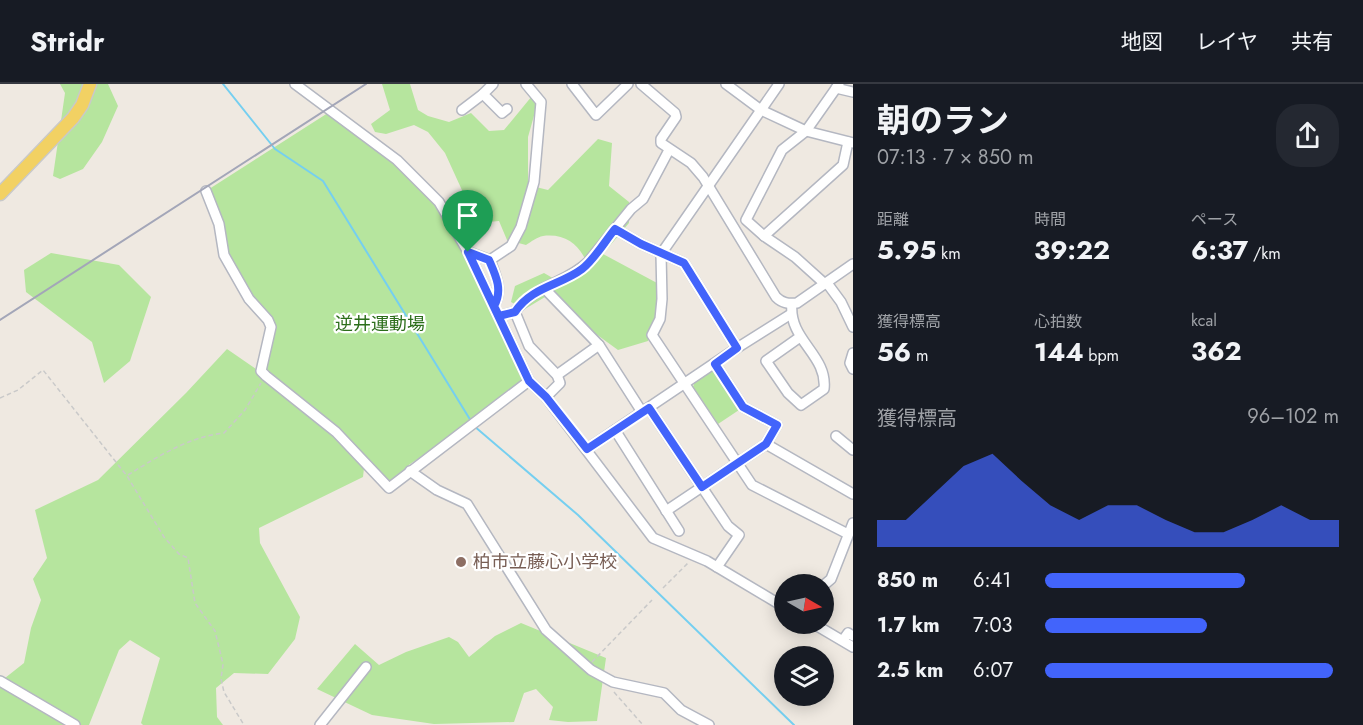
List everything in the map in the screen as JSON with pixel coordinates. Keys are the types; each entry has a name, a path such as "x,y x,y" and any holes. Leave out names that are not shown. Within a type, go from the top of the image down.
{"main road":[{"path":"0,194 73,118 82,105 90,84"}],"street":[{"path":"295,84 397,160 439,202 468,252 529,381 546,397 653,538 717,567 774,601"},
{"path":"462,110 493,84"},
{"path":"572,84 596,115 628,84"},
{"path":"641,84 675,113 676,117 661,139 661,143 691,163 703,177 776,297 792,304 826,284 853,264"},
{"path":"726,84 761,110 806,131 851,143 843,165 764,236"},
{"path":"779,84 661,254 660,319 652,335 752,485 848,534"},
{"path":"489,260 511,246 517,239 534,182 542,102 530,85"},
{"path":"853,92 838,86 806,131 782,150 746,220 826,284 841,302 853,327"},
{"path":"483,94 502,113 507,109"},
{"path":"499,316 515,312 521,303 544,288 580,270 631,209 643,199 669,150"},
{"path":"206,191 219,224 224,255 249,299 268,320 271,327 261,370 336,432 389,488 529,381"},
{"path":"615,229 661,254 684,263 737,348"},
{"path":"468,252 489,260"},
{"path":"489,260 499,289 494,306"},
{"path":"544,288 599,345 610,364 646,410 728,526 739,535 717,567"},
{"path":"792,304 791,314 800,337 819,363 825,380 825,389 801,405 788,393 766,361 800,337"},
{"path":"515,312 529,346 557,375 560,383 546,397"},
{"path":"587,449 791,314"},
{"path":"557,375 599,345"},
{"path":"853,353 850,363 853,369"},
{"path":"666,511 766,444 777,425 743,407 715,364"},
{"path":"615,430 679,531"},
{"path":"836,436 853,450"},
{"path":"766,444 853,494"},
{"path":"410,471 437,490 467,504 546,630 588,666 613,682 664,693 681,710 709,725"},
{"path":"833,574 853,524"},
{"path":"843,640 848,633 853,636"},
{"path":"832,634 853,647"},
{"path":"320,725 366,667"},
{"path":"0,681 75,725"}],"path":[{"path":"0,398 18,390 43,370 127,476 164,537 179,554 188,558 190,583 195,603 215,631 223,664 221,679 224,692 244,725"},
{"path":"127,476 161,454 211,435 224,433 245,410 266,376"},
{"path":"663,588 695,556"},
{"path":"588,666 652,600"},
{"path":"613,682 611,690 643,725"}],"green space":[{"path":"60,84 108,84 118,106 102,142 83,169 60,179 53,176 65,93"},
{"path":"382,84 410,84 418,110 428,116 449,122 471,113 489,131 504,130 532,96 537,105 528,137 528,185 548,190 598,139 612,143 609,186 629,202 629,223 603,254 657,283 656,317 648,341 618,350 545,297 525,309 511,302 515,286 544,273 565,285 590,270 583,255 573,244 560,237 543,236 526,245 507,240 499,221 477,223 445,153 428,132 414,125 386,134 375,132 371,124 390,110"},
{"name":"逆井運動場","path":"331,111 397,160 439,202 529,381 480,419 410,464 390,483 365,459 363,477 259,528 260,543 300,617 295,639 268,674 234,673 216,688 217,717 223,725 143,725 141,723 160,658 130,640 119,650 89,725 0,725 0,682 24,663 31,628 41,600 33,579 47,558 35,510 98,480 227,349 266,376 268,320 224,255 206,191"},
{"path":"51,253 119,265 151,297 130,361 104,383 92,342 26,292 24,270"},
{"path":"714,368 742,408 718,424 693,387 695,381"},
{"path":"521,623 606,658 597,721 549,720 553,707 536,689 524,693 514,722 434,724 372,715 317,689 355,644 379,665 406,652 449,637 458,642 469,657 495,636"}],"waterway":[{"path":"223,84 275,149 323,181 471,421"},
{"path":"474,426 578,515 794,725"}],"railway":[{"path":"0,320 366,84"}],"place":[{"name":"柏市立藤心小学校","path":"461,562"}],"route":[{"path":"615,229 641,244 684,263 737,348 715,364 743,407 777,425 766,444 702,487 649,408 587,449 546,397 529,381 468,252 489,260 499,289 494,306 499,316 515,312 521,303 580,270 615,229"}]}
